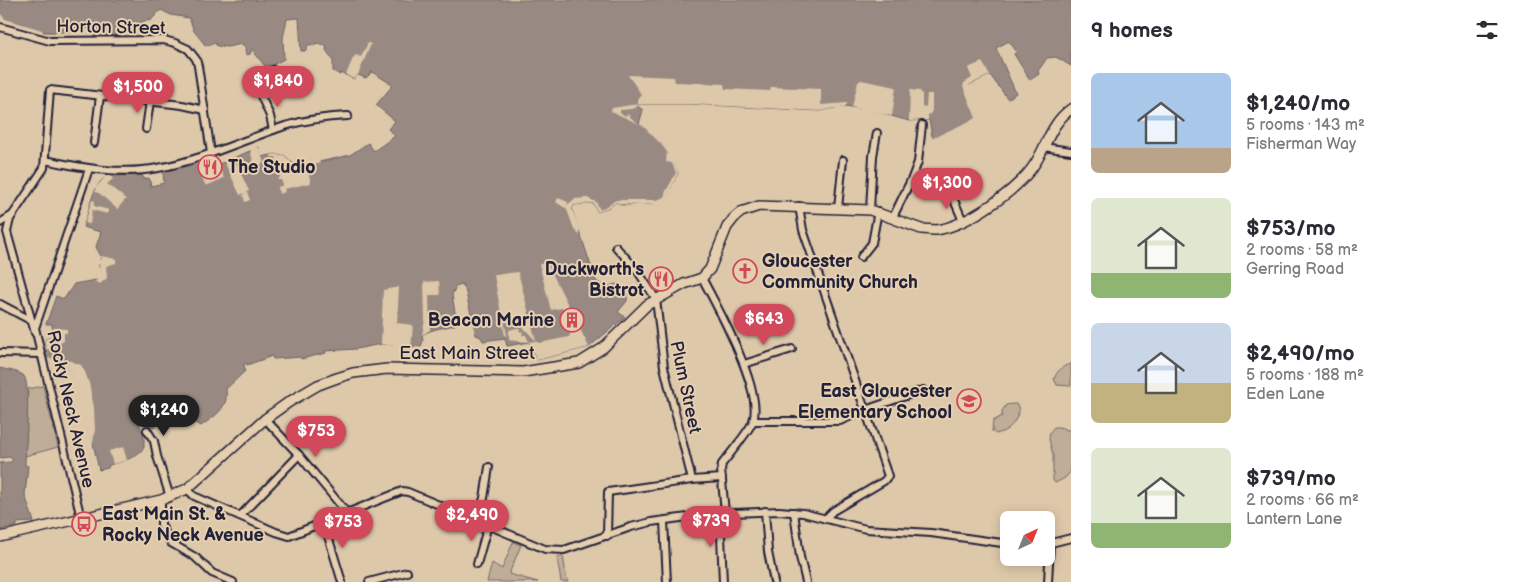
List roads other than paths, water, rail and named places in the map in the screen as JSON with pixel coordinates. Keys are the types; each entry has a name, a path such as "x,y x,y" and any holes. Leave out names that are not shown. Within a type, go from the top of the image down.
{"main road":[{"path":"702,278 710,269 728,227 734,218 741,212 759,206 799,206 874,211 921,228 935,230 964,221 1020,182 1031,170 1054,126 1071,109"},
{"name":"East Main Street","path":"0,537 165,498 187,489 265,419 289,402 318,385 353,373 387,370 522,372 580,363 603,348 647,305 684,284 702,278"}],"street":[{"name":"Horton Street","path":"0,27 50,41 155,40 175,43 188,49 196,59 205,110"},
{"path":"273,70 262,85 260,94 274,130"},
{"path":"35,333 7,232 12,215 41,174 45,160 50,90 205,110 211,153"},
{"path":"94,143 100,96"},
{"path":"146,129 150,102"},
{"path":"45,160 89,169 138,171 179,164 300,122 348,116"},
{"path":"893,217 918,162 922,124"},
{"path":"861,257 872,243 874,211 873,156 877,133"},
{"path":"1043,147 1071,151"},
{"path":"838,208 843,160"},
{"name":"Rocky Neck Avenue","path":"81,518 35,333 37,322 89,169"},
{"path":"950,191 964,221"},
{"path":"799,206 803,230 888,476 884,481 833,511 825,519"},
{"path":"0,223 12,215"},
{"path":"616,247 637,270 656,299"},
{"path":"702,278 744,364 755,405 753,421 722,464 723,582"},
{"name":"Plum Street","path":"656,299 662,355 692,480"},
{"path":"0,304 32,321"},
{"path":"744,364 792,349"},
{"path":"1,353 40,354"},
{"path":"753,421 834,421 923,390"},
{"path":"265,419 299,455 346,513"},
{"path":"146,430 154,441 165,498 161,525 171,544 195,557 212,573 233,582"},
{"path":"240,516 299,455"},
{"path":"476,520 484,498 489,467"},
{"path":"607,536 608,492 692,480 722,478"},
{"path":"187,489 194,496 289,536 402,491 545,549 556,551 642,524 722,513 764,511 794,512 866,529 931,533 1000,543"},
{"path":"764,511 768,552 774,582"},
{"path":"794,512 800,557 806,582"},
{"path":"664,520 667,582"},
{"path":"324,523 342,582"},
{"path":"477,564 488,526"},
{"path":"1055,542 1071,538"},
{"path":"1048,566 1048,582"},
{"path":"369,582 407,572"}],"place":[{"name":"The Studio","path":"210,167"},
{"name":"Gloucester Community Church","path":"745,271"},
{"name":"Duckworth's Bistrot","path":"661,279"},
{"name":"Beacon Marine","path":"572,320"},
{"name":"East Gloucester Elementary School","path":"969,401"},
{"name":"East Main St. & Rocky Neck Avenue","path":"84,524"}]}
